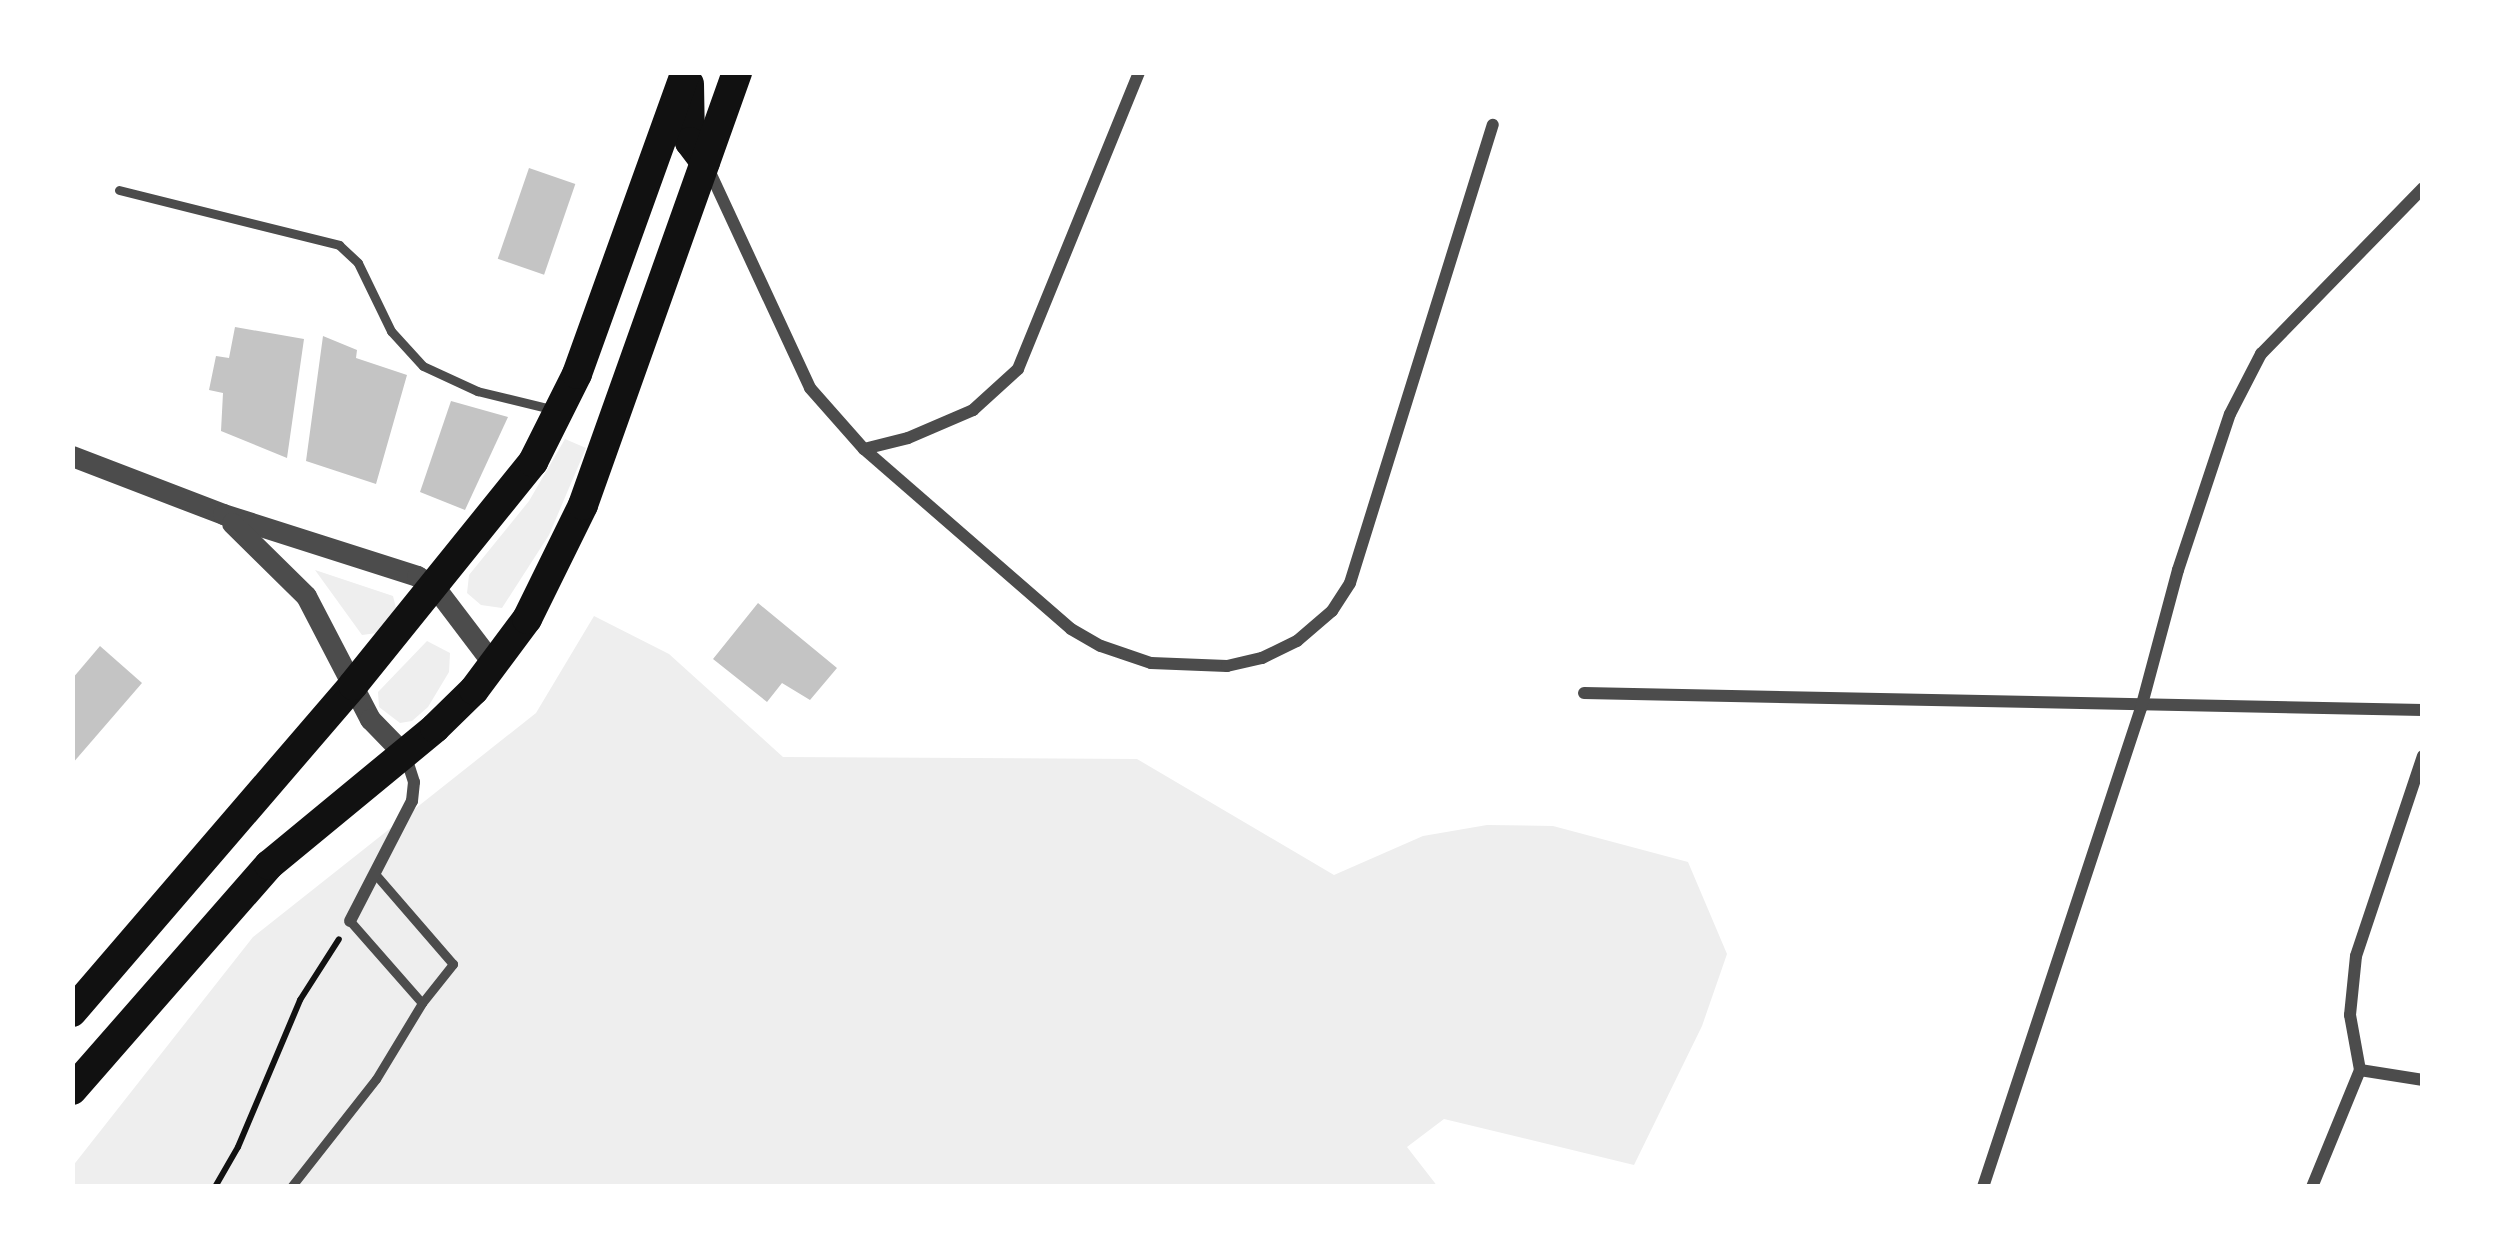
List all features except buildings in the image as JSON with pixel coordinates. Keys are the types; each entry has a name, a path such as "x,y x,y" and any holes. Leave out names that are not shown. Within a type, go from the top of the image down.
{"main road":[{"path":"687,72 690,142 705,162"},
{"path":"72,1012 353,686 514,490 561,412 687,72"},
{"path":"72,1090 269,866 405,755 494,665 564,551 737,72"},
{"path":"622,257 646,278 634,360"}],"street":[{"path":"864,448 908,438 973,410 1018,369 1139,72"},
{"path":"705,162 800,369 864,448 1047,611 1100,646 1151,663 1227,666 1280,650 1332,611 1365,548 1493,125"},
{"path":"1983,1187 2141,708 2178,570 2244,382 2283,329 2423,188"},
{"path":"72,456 223,514 417,576 434,586 494,665"},
{"path":"223,514 306,596 370,719 405,755 414,782 412,801 350,921"},
{"path":"1583,693 2141,708 2423,710"},
{"path":"2312,1187 2360,1070 2350,987 2423,756"},
{"path":"2360,1070 2423,1080"}],"lane":[{"path":"118,190 339,245 358,263 391,332 423,366 477,391 561,412"},
{"path":"291,1187 376,1078 422,1003 454,964 376,875"},
{"path":"350,921 422,1003"}],"path":[{"path":"215,1187 238,1147 300,1000 350,921"}],"shaded area":[{"path":"565,439 586,448 549,535 502,608 481,605 467,593 469,575 529,501"},
{"path":"315,570 393,596 396,608 377,633 362,635"},
{"path":"594,616 669,654 783,757 1137,759 1334,875 1423,836 1487,825 1553,826 1688,862 1727,954 1702,1026 1634,1165 1444,1119 1407,1147 1438,1187 72,1187 72,1167 253,937 536,713"},
{"path":"427,641 450,653 449,672 428,707 412,721 400,723 379,707 378,692"}]}
